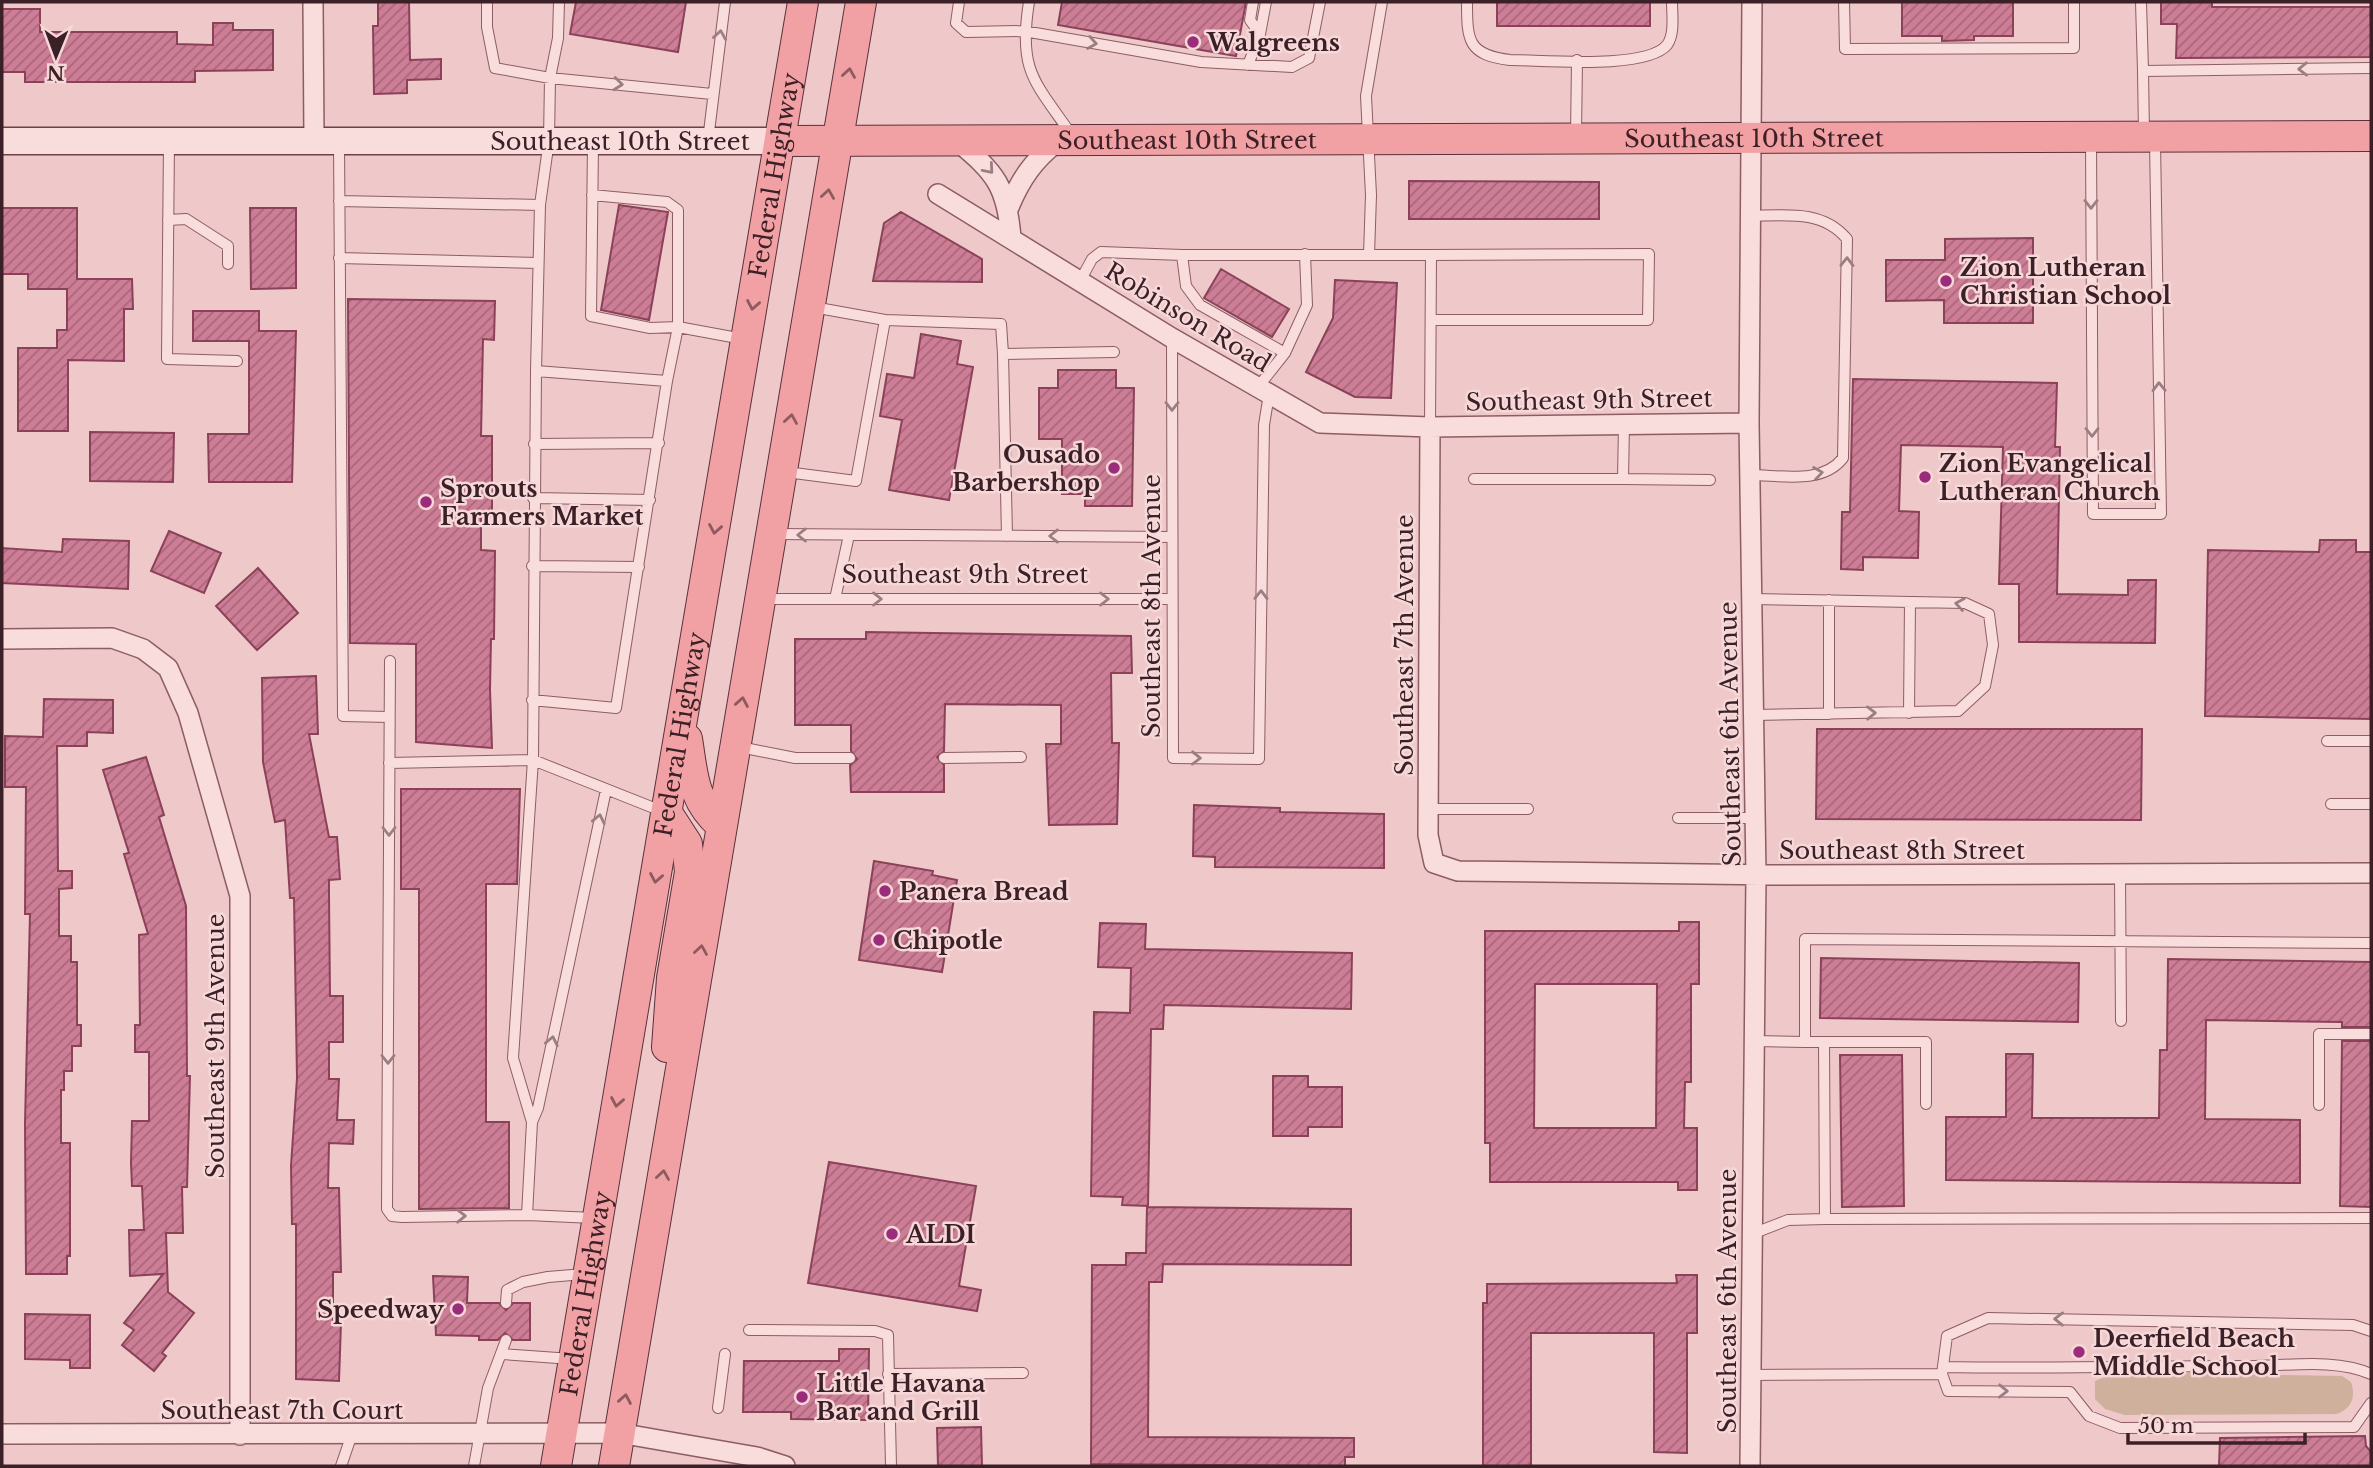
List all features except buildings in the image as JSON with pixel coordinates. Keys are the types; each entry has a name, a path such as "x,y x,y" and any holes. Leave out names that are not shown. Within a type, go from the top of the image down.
{"main road":[{"name":"Federal Highway","path":"556,1466 803,2"},
{"path":"614,1466 861,2"},
{"name":"Southeast 10th Street","path":"781,141 2371,136"},
{"path":"683,714 695,788 705,811 722,825"},
{"path":"667,813 687,844 690,872 672,978 667,1048 680,1071"}],"street":[{"path":"313,2 327,139"},
{"name":"Southeast 6th Avenue","path":"1750,1466 1756,875 1749,423 1752,2"},
{"name":"Southeast 10th Street","path":"2,141 781,141"},
{"path":"957,141 984,163 1001,183 1009,206 1011,238"},
{"path":"1009,206 1019,181 1034,160 1067,141"},
{"name":"Robinson Road","path":"938,194 1172,338 1320,423 1430,427"},
{"name":"Southeast 9th Street","path":"1430,427 1749,423"},
{"name":"Southeast 7th Avenue","path":"1430,427 1427,835 1434,863"},
{"name":"Southeast 9th Avenue","path":"2,639 112,638 143,649 168,668 188,713 240,896 240,1435"},
{"name":"Southeast 8th Street","path":"1434,863 1458,871 1756,875 2371,873"},
{"name":"Southeast 7th Court","path":"2,1434 620,1433 757,1457 785,1466"}],"lane":[{"path":"487,2 486,27 495,68 550,78 712,94"},
{"path":"527,1215 532,1122 513,1058 533,760 532,565 540,205 549,140 550,78 558,38 559,2"},
{"path":"708,141 725,2"},
{"path":"960,2 956,23 966,32 1024,31 1201,62 1292,67 1309,58 1320,2"},
{"path":"1029,2 1024,31 1028,72 1067,141"},
{"path":"1253,2 1251,20 1260,34"},
{"path":"1248,65 1260,34 1266,2"},
{"path":"1369,255 1371,195 1366,96 1382,2"},
{"path":"1468,2 1469,40 1477,51 1490,58 1577,60 1646,57 1659,51 1668,43 1672,32 1672,2"},
{"path":"1844,2 1845,49 1858,49 2074,48 2074,2"},
{"path":"2091,136 2093,514 2161,514 2150,136 2143,71 2141,2"},
{"path":"1576,138 1577,60"},
{"path":"2143,71 2371,68"},
{"path":"327,139 339,201 343,716 389,717"},
{"path":"169,140 167,359 237,361"},
{"path":"593,140 591,316 650,328 678,327 747,340"},
{"path":"532,700 616,708 667,381 678,327 678,210 667,202 592,195"},
{"path":"339,201 540,205"},
{"path":"1750,475 1823,475 1834,470 1843,458 1847,239 1836,225 1822,220 1799,215 1751,216"},
{"path":"168,220 186,219 228,246 228,264"},
{"path":"1080,281 1092,259 1101,252 1182,255 1649,254 1648,320 1430,320"},
{"path":"1263,391 1285,354 1307,305 1305,254"},
{"path":"1182,255 1186,286 1200,305 1285,354"},
{"path":"1430,427 1431,255"},
{"path":"339,258 538,263"},
{"path":"810,306 885,320 1001,324 1007,536"},
{"path":"782,472 856,481 885,320"},
{"name":"Southeast 8th Avenue","path":"1172,338 1173,758 1259,759 1263,391"},
{"path":"1003,354 1114,352"},
{"path":"536,370 667,381"},
{"path":"1623,424 1623,479"},
{"path":"534,444 659,443"},
{"path":"1474,479 1710,480"},
{"path":"533,498 650,500"},
{"name":"Southeast 9th Street","path":"771,534 1172,537"},
{"path":"835,599 849,535"},
{"path":"532,565 639,567"},
{"path":"1752,598 1965,603 1989,614 1993,645 1985,686 1958,711 1754,715"},
{"name":"Southeast 9th Street","path":"760,599 1171,599"},
{"path":"1829,600 1829,714"},
{"path":"1909,712 1910,602"},
{"path":"390,661 387,1209 392,1216 402,1217 527,1215 598,1218"},
{"path":"2327,741 2371,741"},
{"path":"735,746 795,758 850,758"},
{"path":"944,758 1021,757"},
{"path":"389,763 533,760 667,813"},
{"path":"532,1122 538,1108 606,790"},
{"path":"2331,804 2371,804"},
{"path":"1428,809 1528,809"},
{"path":"1678,818 1756,818"},
{"path":"2120,874 2121,1021"},
{"path":"1805,1042 1805,939 2371,943"},
{"path":"2319,1105 2319,1034 2371,1034"},
{"path":"1754,1041 1926,1042 1926,1104"},
{"path":"1824,1042 1825,1219"},
{"path":"1752,1234 1787,1220 1825,1219 2371,1218"},
{"path":"506,1303 507,1290 523,1282 588,1274"},
{"path":"2371,1331 2353,1325 1988,1318 1947,1336 1942,1371 1948,1391 2070,1392 2089,1416 2120,1429 2354,1427 2371,1403"},
{"path":"749,1330 875,1331 888,1335 891,1466"},
{"path":"474,1466 488,1388 506,1340"},
{"path":"502,1354 574,1359"},
{"path":"718,1408 725,1354"},
{"path":"1751,1375 2151,1365 2336,1366 2371,1374"},
{"path":"888,1374 1023,1373"},
{"path":"341,1466 352,1434"}],"shaded area":[{"path":"2117,1372 2342,1376 2351,1382 2353,1397 2346,1409 2336,1414 2125,1415 2105,1409 2095,1399 2095,1381"}],"place":[{"name":"Walgreens","path":"1193,42"},
{"name":"Zion Lutheran Christian School","path":"1946,281"},
{"name":"Ousado Barbershop","path":"1114,468"},
{"name":"Zion Evangelical Lutheran Church","path":"1925,477"},
{"name":"Sprouts Farmers Market","path":"426,502"},
{"name":"Panera Bread","path":"885,891"},
{"name":"Chipotle","path":"879,940"},
{"name":"ALDI","path":"892,1234"},
{"name":"Speedway","path":"458,1309"},
{"name":"Deerfield Beach Middle School","path":"2079,1352"},
{"name":"Little Havana Bar and Grill","path":"802,1397"}]}
